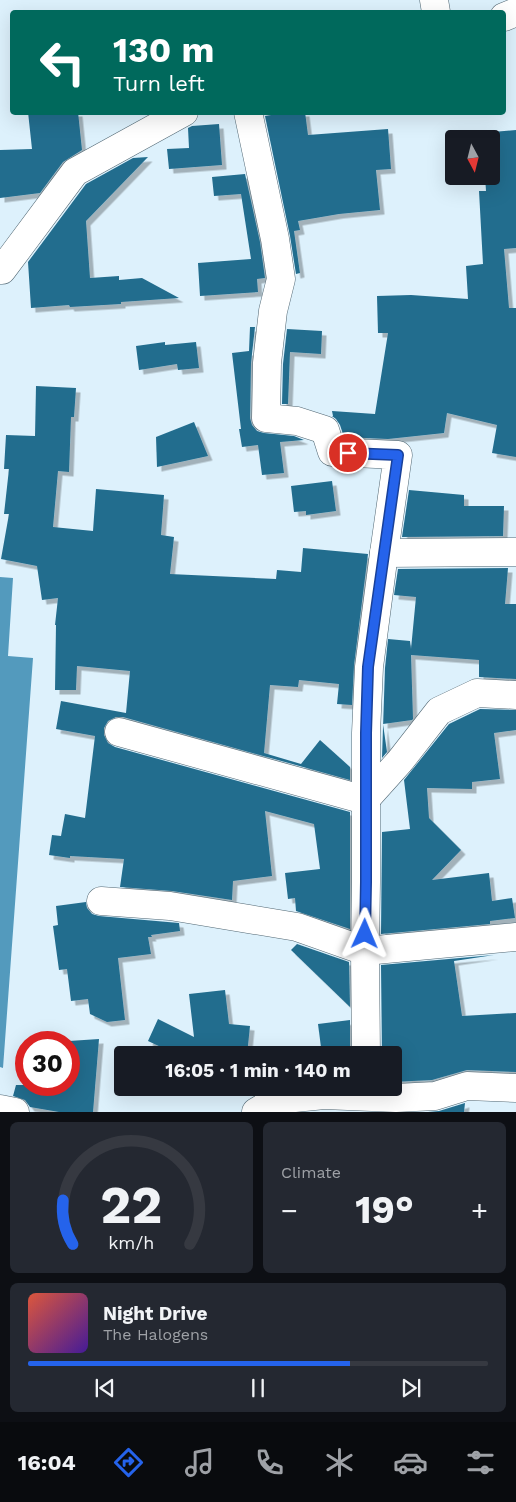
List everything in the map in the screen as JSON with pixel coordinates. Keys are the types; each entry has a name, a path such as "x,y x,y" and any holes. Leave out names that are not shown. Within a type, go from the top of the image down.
{"street":[{"path":"0,270 2,270 75,172 179,115"},
{"path":"249,115 282,279 273,311 267,363 266,418 297,421 325,430 332,452 398,455 368,667 365,800 366,1046"},
{"path":"384,553 516,552"},
{"path":"365,800 400,761 439,711 477,693 516,695"},
{"path":"119,732 365,800"},
{"path":"101,901 170,906 297,927 365,951 516,937"},
{"path":"348,1096 396,1098 435,1096 467,1086 516,1088"},
{"path":"256,1112 276,1100 314,1096"},
{"path":"0,1109 15,1112"}],"water":[{"path":"0,577 13,578 8,656 33,658 3,1068 0,1067"}],"building":[{"path":"28,115 78,115 82,150 63,162 40,193 0,198 0,150 32,149"},
{"path":"305,115 308,135 388,129 391,169 376,170 380,210 298,221 300,230 294,231 300,273 296,274 290,236 265,116"},
{"path":"219,124 222,165 169,169 167,149 189,148 188,128"},
{"path":"516,130 516,248 504,249 509,308 516,308 516,457 492,453 497,425 447,413 444,433 388,439 344,437 340,425 332,416 332,411 375,414 388,333 378,333 377,296 411,295 468,299 466,266 483,264 479,191 486,191 486,185 500,185 500,131"},
{"path":"148,157 86,221 90,278 119,276 119,280 142,278 179,298 121,302 121,304 31,308 28,262 86,184 133,158"},
{"path":"245,174 260,242 265,278 257,279 258,292 200,296 198,263 251,259 241,194 214,196 212,177"},
{"path":"250,327 255,327 251,363 250,418 252,425 257,431 294,436 304,440 280,442 284,473 262,475 258,445 242,447 232,353 249,351"},
{"path":"287,329 322,331 321,354 290,352 288,404 282,404 283,364"},
{"path":"165,342 165,345 196,342 199,368 178,370 177,364 139,370 136,346"},
{"path":"36,386 76,388 74,417 71,417 69,472 58,471 53,527 93,531 96,489 164,495 161,535 174,537 170,574 276,579 277,570 301,572 303,548 368,554 354,665 352,705 337,704 339,684 299,680 298,687 270,685 264,753 301,764 320,740 350,767 350,780 123,717 116,717 108,721 104,728 104,735 108,743 115,747 350,812 350,929 296,911 295,898 288,899 285,873 320,869 314,824 265,811 272,876 233,881 232,900 172,891 120,887 124,859 70,856 70,858 49,855 52,835 61,836 65,814 85,818 95,736 56,729 61,701 126,713 130,671 77,666 76,690 55,690 55,625 58,598 42,600 37,566 1,559 9,514 4,514 9,469 4,469 6,435 35,436"},
{"path":"194,422 208,456 157,467 156,437"},
{"path":"332,481 336,511 306,515 306,511 294,512 291,486"},
{"path":"409,490 464,495 464,506 504,506 503,536 402,537"},
{"path":"508,568 505,604 516,604 516,679 479,677 479,660 411,655 413,719 383,724 388,639 410,641 411,649 416,597 394,595 398,569"},
{"path":"480,709 516,710 516,730 494,733 500,779 472,782 472,789 427,788 429,818 461,850 432,880 489,873 492,901 512,898 515,918 490,921 490,924 381,934 382,832 410,829 404,780 449,724"},
{"path":"383,725 387,752 382,758"},
{"path":"86,902 87,908 92,914 99,916 179,923 180,931 148,937 151,954 118,958 125,1020 107,1022 90,1014 88,999 71,1001 67,969 59,970 53,926 58,925 56,906"},
{"path":"297,944 349,962 350,1007 291,950"},
{"path":"494,955 454,961 462,1016 516,1013 516,1072 467,1070 432,1080 402,1082 402,1046 382,1046 381,965"},
{"path":"225,990 229,1024 250,1026 248,1046 159,1046 148,1041 158,1019 194,1037 189,994"},
{"path":"350,1020 350,1046 321,1046 318,1024"},
{"path":"99,1039 93,1112 59,1112 30,1107 25,1100 13,1096 15,1089 15,1096 80,1096 80,1040"},
{"path":"465,1103 464,1112 428,1112 439,1111"}],"route":[{"path":"348,453 398,455 368,667 365,800 365,934"}]}
